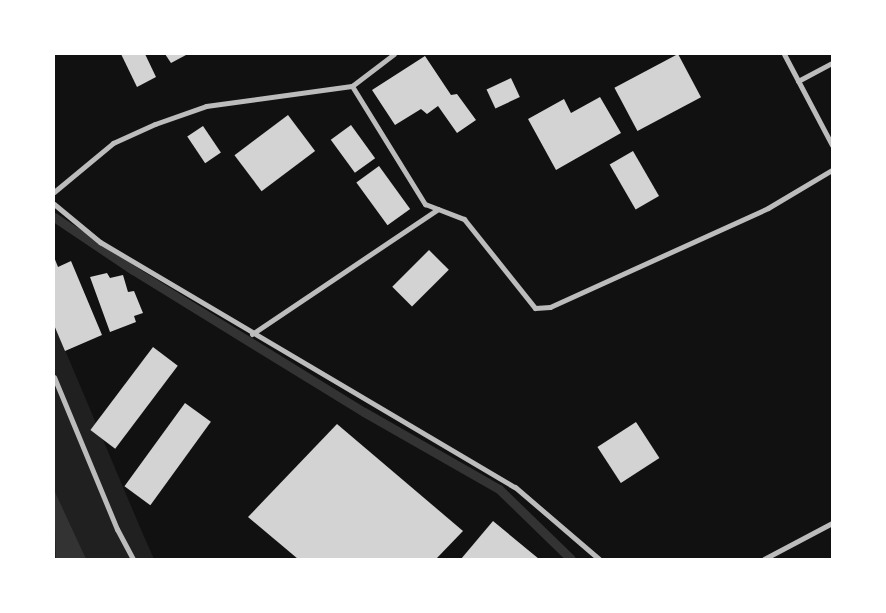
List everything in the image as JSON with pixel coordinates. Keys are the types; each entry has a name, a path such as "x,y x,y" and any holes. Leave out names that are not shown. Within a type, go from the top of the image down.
{"street":[{"path":"54,192 113,143 155,124 206,106 352,86 394,54"},
{"path":"784,54 832,145"},
{"path":"798,81 832,63"},
{"path":"352,86 425,204 464,219 535,308 550,307 768,208 832,170"},
{"path":"54,204 100,242 252,334 515,487 600,559"},
{"path":"252,334 438,209"},
{"path":"54,377 109,510 133,559"},
{"path":"764,559 832,523"}],"shaded area":[{"path":"54,324 142,532 154,559 54,559"},
{"path":"54,490 86,559 56,559"}],"building":[{"path":"121,54 145,54 156,77 137,87"},
{"path":"165,54 185,54 186,55 171,63"},
{"path":"678,54 701,97 637,131 614,88"},
{"path":"425,56 451,95 457,94 476,120 457,133 438,106 427,114 421,109 395,125 372,90"},
{"path":"511,78 520,97 495,108 487,89"},
{"path":"600,97 621,133 556,170 528,119 564,99 571,113"},
{"path":"288,115 315,151 262,191 234,155"},
{"path":"351,125 375,158 355,173 331,140"},
{"path":"203,126 221,153 205,163 187,137"},
{"path":"633,151 659,196 636,210 610,164"},
{"path":"379,166 410,209 388,225 356,182"},
{"path":"429,250 449,270 412,307 392,287"},
{"path":"54,257 58,267 71,261 102,335 65,351 54,325"},
{"path":"107,273 110,278 123,275 128,292 134,291 143,313 134,316 136,322 110,332 90,277"},
{"path":"153,347 178,366 115,449 90,430"},
{"path":"185,403 211,422 150,505 124,486"},
{"path":"636,422 659,458 621,483 597,447"},
{"path":"337,424 463,531 436,559 298,559 248,517"},
{"path":"493,521 539,559 461,559"}],"waterway":[{"path":"54,217 133,270 364,412 499,489 571,559"}]}
